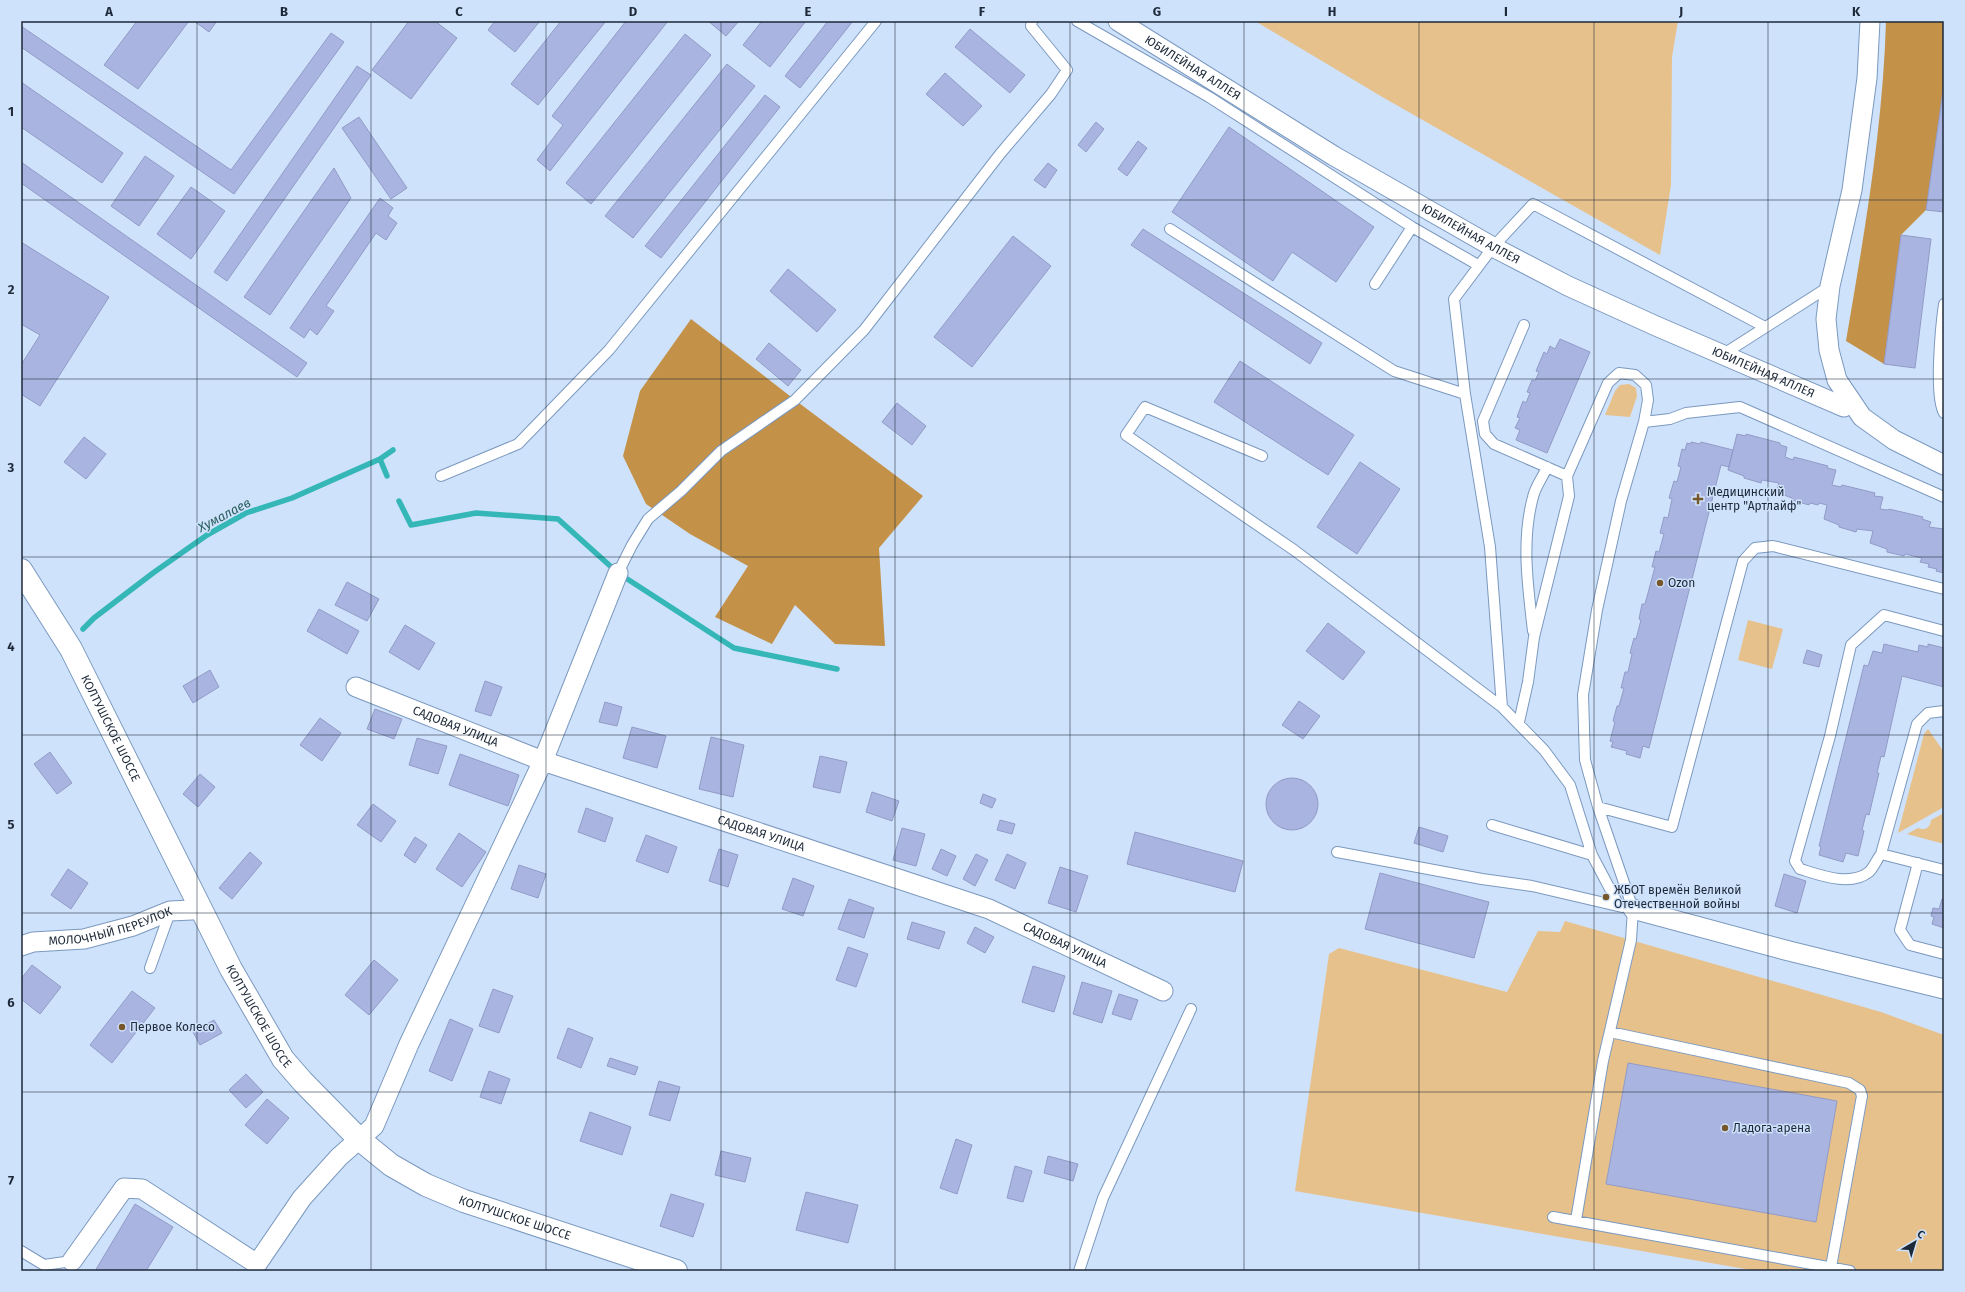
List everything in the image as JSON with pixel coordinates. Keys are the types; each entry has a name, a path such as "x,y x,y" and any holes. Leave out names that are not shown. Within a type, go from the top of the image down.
{"main road":[{"name":"КОЛТУШСКОЕ ШОССЕ","path":"21,570 71,649 231,969 283,1059 303,1082 359,1139 391,1165 426,1185 464,1201 664,1269"}],"street":[{"name":"ЮБИЛЕЙНАЯ АЛЛЕЯ","path":"1118,21 1334,156 1492,247 1568,286 1722,355 1844,407"},
{"path":"1870,21 1867,78 1852,190 1830,286 1826,319 1829,350 1837,380 1862,417 1894,440 1944,465"},
{"path":"72,1261 124,1188 142,1189 226,1251 257,1264 302,1198 339,1157 374,1126 412,1037 543,761 618,573"},
{"name":"САДОВАЯ УЛИЦА","path":"356,687 543,761 989,909 1162,991"},
{"name":"МОЛОЧНЫЙ ПЕРЕУЛОК","path":"21,946 33,942 84,939 133,926 170,912 192,910 199,906"},
{"path":"1626,908 1789,951 1944,989"}],"lane":[{"path":"441,476 518,444 610,350 876,21"},
{"path":"618,573 632,544 648,519 681,491 721,451 794,400 864,330 1000,154 1051,94 1067,70 1031,26 1032,21"},
{"path":"1077,21 1209,97 1412,227 1478,265"},
{"path":"1502,707 1490,547 1465,394 1454,300 1478,265 1492,247 1533,204 1765,327"},
{"path":"1375,284 1412,227"},
{"path":"1170,229 1394,370 1465,394"},
{"path":"1722,355 1830,286"},
{"path":"1944,304 1940,337 1940,387 1944,413"},
{"path":"1524,325 1483,420 1485,434 1494,444 1566,476"},
{"path":"1519,722 1528,682 1534,637 1569,496 1566,476 1608,383 1619,373 1635,375 1646,384 1648,400 1644,422 1619,506 1597,610 1583,695 1585,760 1626,908 1631,940 1603,1061 1576,1220"},
{"path":"1262,456 1145,407 1126,435 1294,550 1502,707 1519,722 1544,750 1570,785 1592,855 1626,908"},
{"path":"1644,422 1670,419 1686,413 1740,407 1944,497"},
{"path":"1534,637 1527,575 1527,529 1533,496 1548,467"},
{"path":"1598,807 1672,827 1743,561 1755,548 1774,546 1944,589"},
{"path":"1944,631 1884,615 1851,645 1830,736 1795,861 1800,869 1820,875 1854,880 1869,872 1881,854 1917,724 1928,714 1944,711"},
{"path":"1492,825 1592,855"},
{"path":"1337,852 1482,879 1532,886 1626,908"},
{"path":"1881,854 1944,870"},
{"path":"1918,863 1900,930 1910,945 1944,954"},
{"path":"150,968 170,912"},
{"path":"1079,1271 1103,1198 1191,1009"},
{"path":"1610,1032 1850,1083 1860,1090 1862,1096 1831,1267"},
{"path":"1553,1217 1850,1271"},
{"path":"21,1251 44,1266 72,1261"}],"shaded area":[{"path":"1255,21 1678,21 1672,57 1671,185 1660,255 1384,98"},
{"path":"1886,21 1944,21 1944,84 1926,210 1901,235 1884,364 1846,341 1866,221 1877,141"},
{"path":"691,319 795,400 923,496 879,548 885,646 835,644 795,605 772,644 715,617 748,566 690,534 646,504 623,456 640,391"},
{"path":"1629,384 1636,388 1637,396 1630,417 1605,415 1615,391 1620,385"},
{"path":"1748,620 1783,629 1772,669 1738,660"},
{"path":"1928,729 1944,752 1944,807 1898,833 1924,734"},
{"path":"1942,814 1944,815 1944,844 1907,834 1918,828 1927,828 1930,825 1931,820"},
{"path":"1565,921 1881,1012 1944,1035 1944,1271 1757,1271 1295,1191 1329,954 1339,948 1507,992 1538,931 1560,932"}],"building":[{"path":"137,21 189,21 138,89 104,65"},
{"path":"194,21 217,21 209,32"},
{"path":"409,21 435,21 457,38 411,99 372,70"},
{"path":"495,21 540,21 515,52 488,30"},
{"path":"561,21 606,21 538,105 511,84"},
{"path":"626,21 668,21 550,171 537,160 563,125 552,116"},
{"path":"708,21 739,21 726,36"},
{"path":"762,21 806,21 770,67 743,45"},
{"path":"828,21 853,21 800,88 785,76"},
{"path":"21,26 231,170 331,33 344,42 234,194 21,47"},
{"path":"970,29 1025,75 1010,93 955,47"},
{"path":"685,34 711,55 591,204 566,183"},
{"path":"727,64 755,86 633,238 605,216"},
{"path":"357,66 371,75 227,281 214,272"},
{"path":"945,73 982,106 963,126 926,94"},
{"path":"21,82 123,153 102,183 21,127"},
{"path":"1944,84 1944,212 1926,210"},
{"path":"765,95 780,107 661,258 645,246"},
{"path":"359,117 407,188 391,199 342,128"},
{"path":"1096,122 1104,129 1086,152 1078,145"},
{"path":"1229,127 1374,227 1336,282 1292,252 1273,281 1172,212"},
{"path":"1138,141 1147,148 1127,176 1118,169"},
{"path":"145,156 174,176 139,226 111,206"},
{"path":"21,162 307,363 297,377 21,183"},
{"path":"1048,163 1057,170 1045,188 1034,180"},
{"path":"334,168 351,198 270,315 244,297"},
{"path":"191,187 225,211 191,259 157,234"},
{"path":"380,198 393,208 388,216 397,223 386,240 376,233 326,306 334,311 317,335 310,329 304,338 290,328"},
{"path":"1143,229 1322,343 1310,364 1131,245"},
{"path":"1901,235 1931,239 1915,368 1884,364"},
{"path":"1013,236 1051,266 972,367 934,337"},
{"path":"21,242 109,297 40,406 21,394 21,365 40,335 21,324"},
{"path":"788,269 836,310 817,332 770,291"},
{"path":"1560,339 1590,352 1547,453 1516,440 1520,430 1515,428 1520,418 1517,417 1523,401 1526,403 1530,393 1527,392 1532,380 1535,381 1539,372 1536,371 1544,352 1547,354 1550,346 1555,349"},
{"path":"769,343 801,370 788,386 756,359"},
{"path":"1240,361 1354,435 1328,475 1214,402"},
{"path":"897,403 926,426 912,445 882,422"},
{"path":"1737,434 1746,436 1746,434 1780,443 1780,445 1787,447 1785,457 1793,460 1794,457 1828,466 1827,468 1836,470 1832,485 1841,487 1842,485 1875,493 1874,496 1883,497 1880,509 1889,509 1923,517 1922,519 1931,522 1929,527 1944,529 1944,573 1936,571 1937,569 1928,567 1929,564 1920,562 1922,558 1887,552 1887,549 1870,543 1873,531 1857,529 1856,532 1839,527 1839,525 1824,519 1827,505 1810,503 1809,505 1792,500 1792,498 1776,492 1779,483 1762,480 1761,483 1744,478 1744,476 1728,470"},
{"path":"84,437 106,454 86,479 64,462"},
{"path":"1691,442 1700,444 1701,442 1733,450 1729,467 1721,465 1649,748 1643,746 1640,758 1626,754 1627,751 1611,747 1613,742 1610,741 1615,722 1613,721 1624,688 1621,688 1625,672 1628,672 1632,654 1630,653 1634,638 1636,639 1641,620 1639,619 1642,604 1645,604 1655,567 1652,567 1656,551 1659,552 1664,534 1660,533 1664,517 1668,518 1672,499 1669,498 1674,481 1677,482 1681,467 1678,466 1682,449 1685,450 1687,443 1691,444"},
{"path":"1360,462 1400,489 1357,554 1317,527"},
{"path":"347,582 379,599 367,621 335,605"},
{"path":"319,609 359,631 347,654 307,631"},
{"path":"1328,623 1365,652 1343,680 1306,651"},
{"path":"405,625 435,643 419,670 389,652"},
{"path":"1884,644 1918,652 1919,645 1928,647 1928,644 1944,648 1944,687 1902,676 1884,757 1881,756 1877,773 1879,773 1869,815 1866,814 1862,830 1864,831 1858,856 1846,853 1843,862 1819,855 1821,847 1819,846 1864,665 1868,666 1873,651 1882,653"},
{"path":"1807,650 1822,655 1819,667 1803,663"},
{"path":"210,670 219,687 193,703 183,686"},
{"path":"485,681 502,687 491,716 475,711"},
{"path":"1299,701 1320,716 1303,739 1282,725"},
{"path":"605,702 622,707 617,726 599,722"},
{"path":"375,709 402,719 394,739 367,729"},
{"path":"320,718 341,733 322,761 300,745"},
{"path":"632,727 666,736 657,768 623,758"},
{"path":"711,737 744,745 733,797 699,789"},
{"path":"417,738 447,746 438,774 409,765"},
{"path":"50,752 72,783 57,794 34,764"},
{"path":"460,754 519,775 508,806 449,785"},
{"path":"820,756 847,762 840,793 813,787"},
{"path":"200,774 215,787 198,807 183,794"},
{"path":"1287,778 1297,778 1306,782 1314,790 1318,799 1318,809 1314,818 1306,826 1297,830 1287,830 1278,826 1270,818 1266,809 1266,799 1270,790 1278,782"},
{"path":"872,792 899,801 892,821 866,812"},
{"path":"983,794 996,799 992,808 980,803"},
{"path":"373,804 396,821 381,842 357,825"},
{"path":"586,808 613,818 605,842 578,832"},
{"path":"1000,820 1015,824 1012,834 997,830"},
{"path":"1419,827 1448,836 1443,852 1414,843"},
{"path":"902,828 925,834 916,866 893,860"},
{"path":"1135,832 1243,861 1235,892 1127,864"},
{"path":"459,833 486,852 462,887 436,869"},
{"path":"646,835 677,847 668,873 636,861"},
{"path":"415,837 427,845 415,863 404,855"},
{"path":"719,849 738,855 728,887 709,881"},
{"path":"941,849 956,856 947,876 932,869"},
{"path":"250,852 262,863 232,899 219,888"},
{"path":"976,854 988,860 975,886 963,879"},
{"path":"1007,854 1026,863 1015,889 995,880"},
{"path":"519,865 546,874 538,898 511,889"},
{"path":"1060,867 1088,876 1076,912 1048,903"},
{"path":"68,869 88,883 71,909 51,895"},
{"path":"1380,873 1489,902 1474,958 1365,929"},
{"path":"1784,874 1806,881 1797,913 1775,906"},
{"path":"793,878 814,886 803,916 782,909"},
{"path":"849,899 874,908 864,938 838,929"},
{"path":"1942,899 1944,899 1944,928 1932,924 1934,917 1931,916 1933,908 1939,909"},
{"path":"912,922 945,932 939,949 907,939"},
{"path":"975,927 994,937 985,953 967,943"},
{"path":"848,947 868,954 856,987 836,980"},
{"path":"374,960 398,980 369,1015 345,995"},
{"path":"32,965 61,987 40,1014 21,999 21,979"},
{"path":"1033,966 1065,976 1054,1012 1022,1002"},
{"path":"1082,982 1112,991 1102,1023 1073,1014"},
{"path":"493,989 513,996 499,1033 479,1026"},
{"name":"Первое Колесо","path":"132,991 155,1008 112,1063 90,1045"},
{"path":"1119,994 1138,1000 1131,1020 1112,1014"},
{"path":"450,1019 473,1029 452,1081 429,1071"},
{"path":"214,1020 222,1033 200,1045 193,1032"},
{"path":"568,1028 593,1038 581,1068 557,1058"},
{"path":"610,1058 638,1067 635,1075 607,1066"},
{"name":"Ладога-арена","path":"1628,1063 1837,1101 1816,1222 1606,1184"},
{"path":"489,1071 510,1079 501,1104 480,1097"},
{"path":"246,1074 263,1092 246,1108 229,1090"},
{"path":"659,1081 680,1087 670,1121 649,1115"},
{"path":"267,1099 289,1118 267,1144 245,1125"},
{"path":"590,1112 631,1127 622,1155 580,1141"},
{"path":"956,1139 972,1145 957,1194 940,1188"},
{"path":"721,1151 751,1158 745,1182 715,1175"},
{"path":"1048,1156 1078,1164 1073,1181 1044,1173"},
{"path":"1015,1166 1032,1171 1023,1202 1007,1198"},
{"path":"806,1192 858,1205 848,1243 796,1230"},
{"path":"671,1194 704,1204 693,1237 660,1226"},
{"path":"135,1204 173,1227 146,1271 95,1271"}],"waterway":[{"name":"Хумалаев","path":"83,629 94,618 153,573 207,535 246,513 292,498 380,459 393,450"},
{"path":"380,459 387,476"},
{"path":"399,501 411,525 476,513 558,519 618,573 734,648 837,669"}],"place":[{"name":"Медицинский центр \"Артлайф\"","path":"1698,499"},
{"name":"Ozon","path":"1660,583"},
{"name":"ЖБОТ времён Великой Отечественной войны","path":"1606,897"},
{"name":"Первое Колесо","path":"122,1027"},
{"name":"Ладога-арена","path":"1725,1128"}]}
